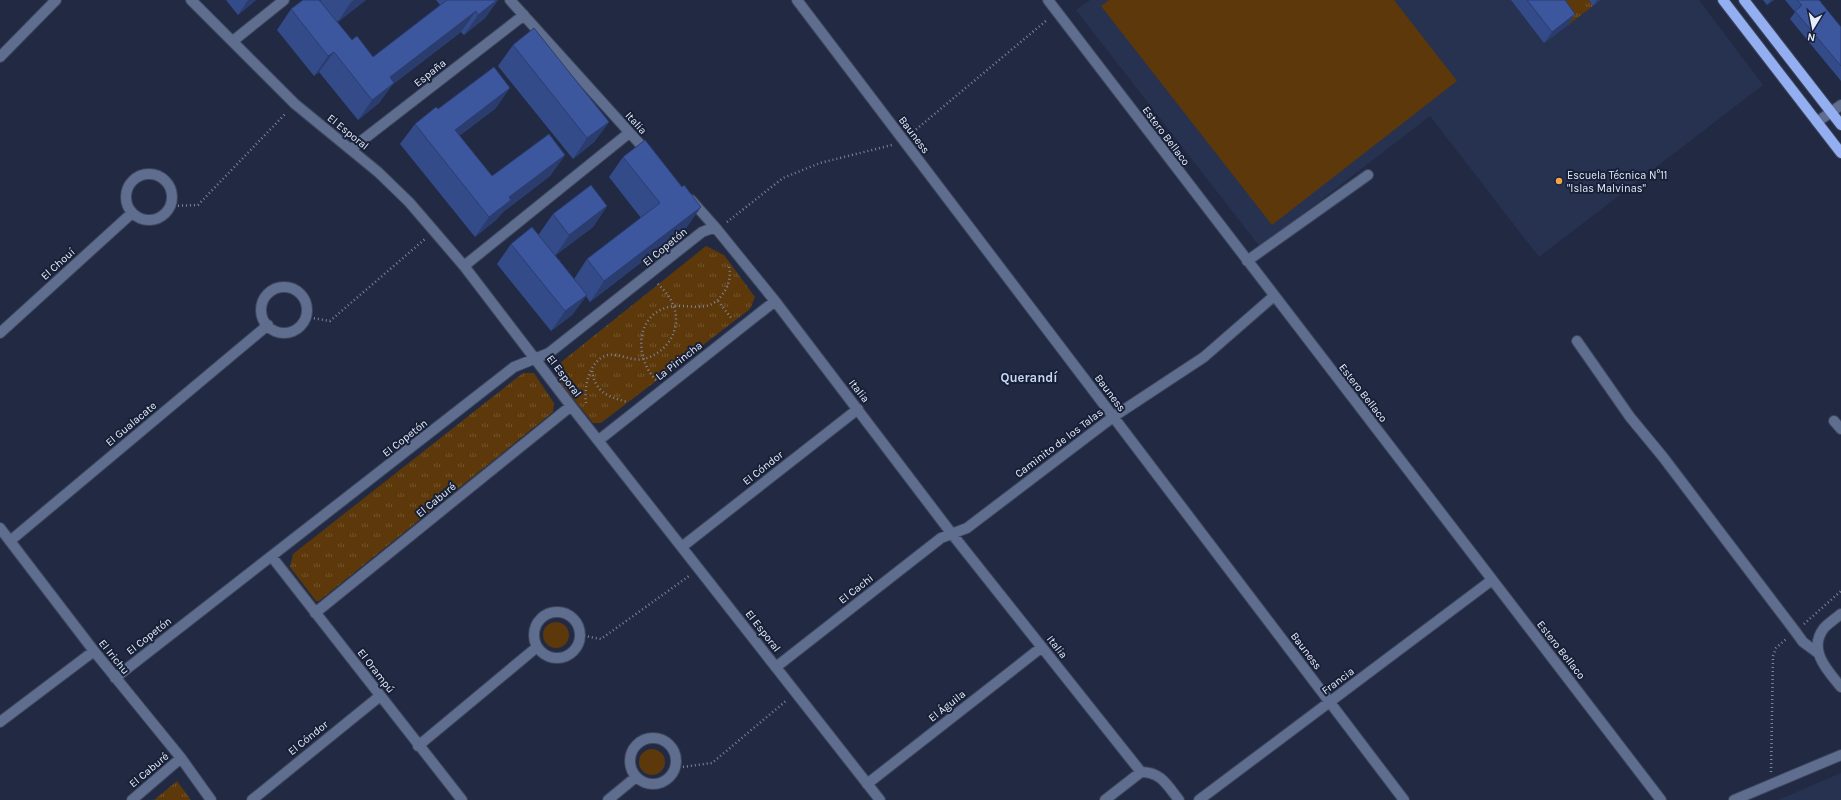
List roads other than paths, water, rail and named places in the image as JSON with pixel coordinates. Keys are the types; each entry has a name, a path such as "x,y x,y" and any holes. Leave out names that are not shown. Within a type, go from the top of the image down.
{"main road":[{"path":"1723,0 1841,153"},
{"path":"1744,0 1841,125"}],"street":[{"path":"0,57 56,0"},
{"name":"El Esporal","path":"191,0 295,104 351,149 388,182 434,231 464,266 571,406 700,568 880,800"},
{"path":"233,41 284,0"},
{"name":"Italia","path":"511,0 656,162"},
{"name":"Bauness","path":"797,0 1404,800"},
{"name":"Estero Bellaco","path":"1048,0 1661,800"},
{"name":"España","path":"351,149 524,15"},
{"path":"1817,122 1841,105"},
{"path":"464,266 629,133"},
{"path":"141,175 156,175 168,184 171,191 170,206 160,217 146,220 132,212 128,206 126,191 135,179 141,175"},
{"path":"1247,261 1368,175"},
{"name":"Italia","path":"683,192 715,227 775,301 952,534 1141,772"},
{"name":"El Chouí","path":"0,332 132,212"},
{"name":"El Copetón","path":"115,678 514,367 549,352 650,275 702,232 715,227"},
{"path":"283,286 291,287 303,296 308,310 302,324 296,329 289,332 274,330 268,325 261,312 264,298 269,292 283,286"},
{"name":"Caminito de los Talas","path":"952,534 967,528 1113,417 1204,357 1274,296"},
{"name":"La Pirincha","path":"599,440 775,301"},
{"name":"El Gualacate","path":"10,541 268,325"},
{"path":"1577,341 1630,417 1664,457 1803,642 1818,653"},
{"name":"El Caburé","path":"315,613 571,406"},
{"name":"El Cóndor","path":"682,546 858,409"},
{"path":"1834,421 1841,429"},
{"name":"El Irichu","path":"0,528 115,678 181,758 211,800"},
{"name":"El Cachi","path":"776,667 941,538 952,534"},
{"name":"El Orampú","path":"272,557 418,746 462,800"},
{"name":"Francia","path":"1198,800 1492,580"},
{"path":"555,612 563,613 576,621 580,635 576,649 563,657 556,658 548,656 537,647 535,640 537,624 541,618 555,612"},
{"path":"1841,614 1824,628 1818,640 1818,653 1822,663 1841,687"},
{"path":"418,746 537,647"},
{"name":"El Águila","path":"867,784 1042,647"},
{"path":"0,722 94,651"},
{"name":"El Cóndor","path":"252,800 380,696"},
{"path":"659,739 671,747 676,761 675,768 671,776 658,784 650,784 636,777 632,771 630,756 633,750 644,740 659,739"},
{"path":"1734,800 1841,755"},
{"name":"El Caburé","path":"132,800 181,758"},
{"path":"1105,800 1141,772 1152,772 1161,778 1179,800"},
{"path":"608,800 636,777"}],"place":[{"name":"Escuela Técnica N°11 \"Islas Malvinas\"","path":"1559,181"}],"district":[{"name":"Querandí","path":"1029,377"}]}
